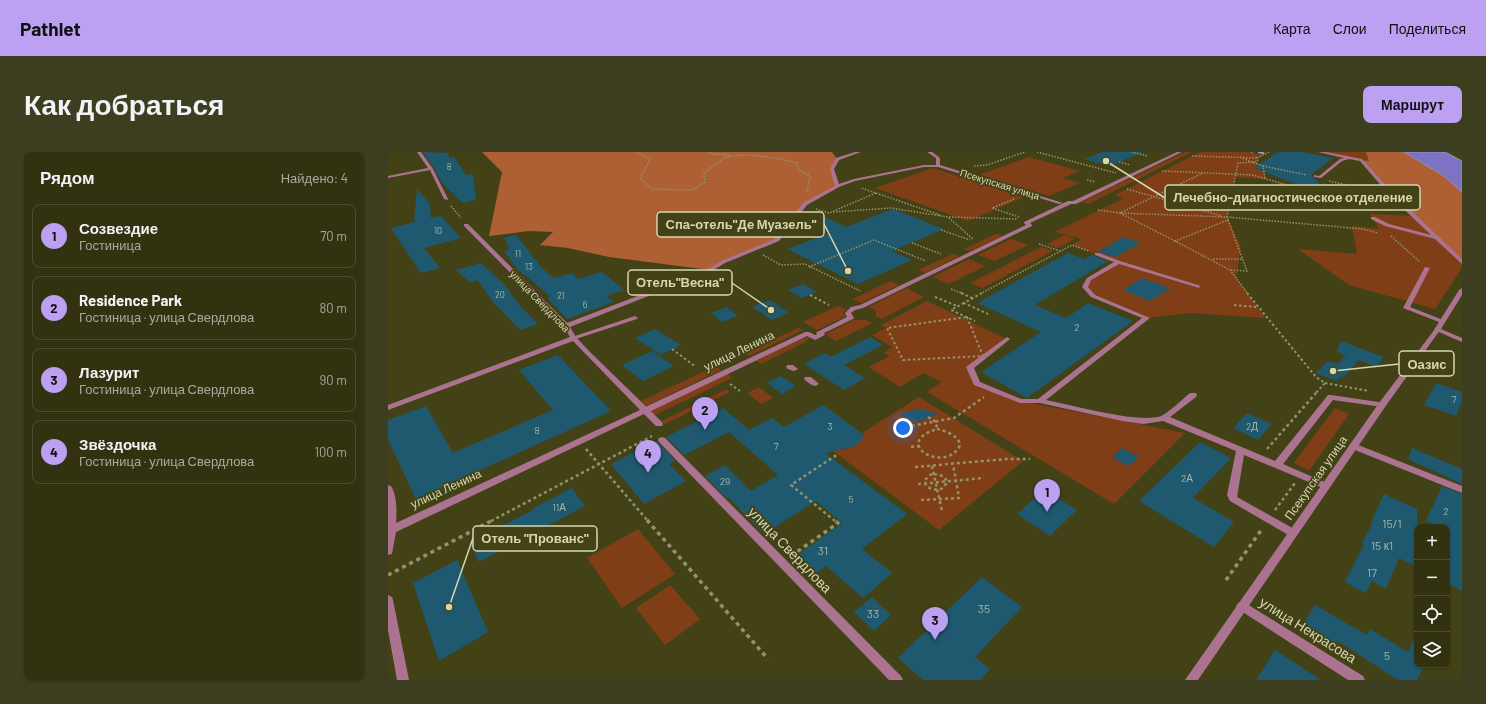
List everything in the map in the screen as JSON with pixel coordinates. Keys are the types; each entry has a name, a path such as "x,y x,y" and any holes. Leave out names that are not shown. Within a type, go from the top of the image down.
{"street":[{"path":"419,152 431,169 446,199"},
{"path":"837,152 837,159 832,169 837,186"},
{"path":"837,159 858,152"},
{"path":"566,326 710,270 723,262 777,240 803,206 837,186 854,180 924,166 938,166 938,158 929,152"},
{"name":"улица Ленина","path":"390,530 580,442 807,333 815,338 822,335 819,333 851,318 848,313 851,309 861,306 1030,225 1026,223 1057,208 1070,202 1077,202 1180,152"},
{"path":"1320,152 1361,160 1391,194 1462,262"},
{"path":"1316,176 1320,177 1341,160 1351,158"},
{"name":"Псекупская улица","path":"938,166 1061,203"},
{"path":"388,177 431,169"},
{"path":"1373,218 1387,225 1437,238"},
{"name":"улица Свердлова","path":"466,225 566,326 574,338 660,424"},
{"path":"1097,254 1118,262 1198,286"},
{"path":"1040,400 1147,318 1093,296 1085,287 1089,279 1118,262"},
{"path":"1427,268 1406,308 1441,321"},
{"name":"Псекупская улица","path":"1191,680 1353,446 1437,330 1441,321 1462,290"},
{"path":"388,408 574,338 635,318"},
{"path":"1437,330 1462,340"},
{"path":"1007,339 970,367 977,382 1020,401 1040,400 1122,418 1164,418 1241,449 1326,486"},
{"path":"1164,418 1193,395"},
{"path":"1277,465 1331,397 1382,405"},
{"name":"улица Свердлова","path":"659,437 897,680"},
{"path":"1353,446 1462,490"},
{"path":"1241,449 1232,495 1233,498 1293,533"},
{"path":"388,488 392,504 388,551"},
{"path":"388,600 403,680"},
{"name":"улица Некрасова","path":"1242,606 1358,680"}],"path":[{"path":"636,152 650,159 640,179 652,190 693,190 705,182 704,173 730,156 738,155"},
{"path":"710,152 713,154 779,157 797,163 799,170 810,176 803,206 829,213 891,208 948,217 1018,219"},
{"path":"973,167 987,165 1025,152"},
{"path":"1037,152 1119,174"},
{"path":"1131,152 1153,158"},
{"path":"1230,270 1247,271 1227,217 1238,163 1258,161 1258,158 1269,152"},
{"path":"1192,156 1258,158"},
{"path":"1240,157 1263,166 1316,176 1363,190 1391,194"},
{"path":"1263,166 1266,178"},
{"path":"1162,172 1253,174 1306,191 1332,195 1380,212 1391,236 1427,268"},
{"path":"1120,213 1204,173"},
{"path":"1316,176 1332,195"},
{"path":"860,188 948,217 972,240 941,230"},
{"path":"1127,189 1227,217"},
{"path":"829,213 876,193"},
{"path":"1025,219 992,208 1028,193"},
{"path":"446,199 466,225"},
{"path":"1098,210 1120,213 1227,217 1363,229 1384,234"},
{"path":"1120,213 1230,270 1257,307 1316,376 1325,383 1372,392"},
{"path":"1174,241 1228,220"},
{"path":"1391,236 1398,238"},
{"path":"809,267 874,240 926,261"},
{"path":"912,243 941,254"},
{"path":"1039,244 1060,252"},
{"path":"975,321 951,310 1072,245 1097,254"},
{"path":"754,250 781,265 804,264 860,291"},
{"path":"1211,259 1242,260"},
{"path":"951,289 972,298"},
{"path":"810,295 829,306"},
{"path":"935,297 957,306"},
{"path":"964,303 988,314"},
{"path":"1234,305 1257,307"},
{"path":"967,317 983,356 903,360 887,328 967,317"},
{"path":"672,349 696,367"},
{"path":"1260,457 1325,383"},
{"path":"730,384 740,392"},
{"path":"900,428 954,418 982,399"},
{"path":"928,417 936,422 937,429"},
{"path":"937,429 946,430 954,434 958,439 960,444 955,453 942,458 926,455 921,451 918,446 918,440 922,435 937,429"},
{"path":"388,575 599,464 659,437"},
{"path":"580,442 768,659"},
{"path":"911,447 918,446"},
{"path":"783,563 838,523 791,485 838,454"},
{"path":"942,458 943,465"},
{"path":"915,467 1030,459"},
{"path":"921,500 959,498 953,464"},
{"path":"932,466 942,512"},
{"path":"924,483 927,477 934,474 943,476 947,481"},
{"path":"918,484 984,478"},
{"path":"924,483 929,488 937,490 945,487 947,481"}],"shaded area":[{"path":"482,152 832,152 837,159 832,169 837,186 805,204 777,240 723,262 710,270 609,257 568,248 540,245 553,232 529,231 489,236 502,172"},
{"path":"1185,152 1192,152 1088,204 1082,202"},
{"path":"1200,152 1246,152 1262,155 1254,160 1263,166 1266,179 1235,177 1227,217 1241,247 1236,277 1265,318 1191,313 1146,318 1092,296 1085,286 1090,279 1117,262 1072,245 1082,239 1055,232 1124,198 1115,195"},
{"path":"1320,152 1366,152 1370,161"},
{"path":"1366,152 1404,152 1444,176 1462,192 1462,261 1391,194 1361,160 1369,161"},
{"path":"1404,152 1445,152 1462,161 1462,192 1444,176"},
{"path":"1029,157 1080,171 1063,178 1080,183 1049,196 1036,192 968,221 875,188 933,168 967,179"},
{"path":"1370,214 1415,216 1462,262 1462,268 1435,309 1349,285 1298,249 1357,254 1352,226 1379,229"},
{"path":"996,234 1002,236 970,251 964,249"},
{"path":"1064,235 1075,239 1057,248 1047,244"},
{"path":"1011,239 1028,245 995,261 978,255"},
{"path":"1041,247 1053,251 982,288 970,283"},
{"path":"953,254 959,256 925,273 918,270"},
{"path":"969,259 985,266 949,284 933,277"},
{"path":"891,281 899,285 861,303 853,299"},
{"path":"907,288 924,297 881,319 876,316 876,310 869,307"},
{"path":"927,301 1006,339 970,367 977,383 1020,401 1185,433 1114,504 927,392 942,382 923,373 900,387 869,367 890,356 884,353 892,347 872,335 886,328 881,325"},
{"path":"838,306 846,310 843,313 846,316 817,330 803,322"},
{"path":"854,320 866,320 872,323 836,341 826,334"},
{"path":"798,328 803,330 749,356 745,353"},
{"path":"810,337 805,342 761,364 756,361 801,339"},
{"path":"716,366 721,370 646,406 641,401"},
{"path":"727,374 732,378 653,416 649,412"},
{"path":"759,387 773,398 761,404 747,393"},
{"path":"727,389 730,392 665,424 662,421"},
{"path":"919,397 1023,461 939,530 833,451 838,448 841,450 854,445 864,435 862,433"},
{"path":"1335,408 1349,414 1309,471 1294,463"},
{"path":"638,529 675,574 622,608 587,558"},
{"path":"670,585 700,619 665,645 636,608"}],"building":[{"path":"423,152 447,153 450,158 454,157 466,175 473,174 476,200 463,203 442,183"},
{"path":"1103,152 1143,152 1110,166 1084,159"},
{"path":"1278,152 1302,152 1333,158 1311,175 1323,187 1304,187 1254,168"},
{"path":"417,189 430,204 431,218 441,216 461,238 424,248 440,268 421,273 391,228 414,222"},
{"path":"893,209 944,229 892,251 912,260 858,284 787,249 830,233 804,220 820,215 846,227"},
{"path":"516,235 541,267 554,278 572,273 578,279 602,272 624,290 606,296 614,302 567,319 547,298 550,297 526,275 518,270 504,251 510,249 504,238"},
{"path":"1123,237 1141,243 1115,257 1098,252"},
{"path":"1068,253 1084,259 1094,254 1094,256 1108,261 1035,305 1066,318 1088,303 1133,321 1027,398 981,372 1041,332 977,303"},
{"path":"481,263 504,284 521,307 538,324 520,330 492,301 478,280 470,283 456,270"},
{"path":"1142,278 1170,288 1150,301 1123,290"},
{"path":"803,284 817,292 802,298 788,290"},
{"path":"770,300 789,313 772,320 752,307"},
{"path":"727,307 738,316 722,322 711,313"},
{"path":"655,329 681,345 661,355 635,338"},
{"path":"870,337 883,345 844,365 865,378 844,390 804,364 825,353 831,357"},
{"path":"1341,341 1384,357 1376,367 1359,360 1344,377 1341,376 1336,381 1316,373 1328,361 1337,364 1346,355 1337,352"},
{"path":"652,351 674,366 643,381 622,365"},
{"path":"558,355 611,411 416,499 388,440 388,420 426,406 453,453 553,410 519,370"},
{"path":"781,376 796,386 782,394 767,383"},
{"path":"1436,383 1462,392 1462,401 1456,416 1424,405"},
{"path":"823,405 864,435 859,443 852,447 825,453 907,514 862,549 892,573 863,598 826,566 815,574 796,556 842,523 816,501 764,534 705,476 725,465 751,491 778,475 729,432 684,455 666,437 723,408 749,430 772,418 784,427"},
{"path":"916,409 938,414 918,422 900,415"},
{"path":"1247,413 1272,424 1258,440 1233,428"},
{"path":"657,441 675,461 669,464 686,481 644,504 611,464"},
{"path":"1200,442 1231,458 1193,498 1234,522 1214,547 1139,501"},
{"path":"1122,448 1139,457 1129,466 1112,457"},
{"path":"1412,448 1462,469 1462,484 1408,459"},
{"path":"1442,486 1462,494 1462,591 1450,585 1450,524 1433,524 1426,521"},
{"path":"572,488 585,506 479,562 470,542"},
{"path":"1044,490 1077,510 1050,536 1017,514"},
{"path":"1384,494 1417,509 1417,524 1414,524 1414,566 1399,558 1386,589 1372,581 1365,593 1345,582 1364,544 1362,543 1373,522 1371,522"},
{"path":"457,560 488,632 439,661 413,583"},
{"path":"982,577 1022,607 975,657 990,669 980,680 923,680 898,658"},
{"path":"872,597 891,615 874,631 854,612"},
{"path":"1315,605 1367,635 1370,629 1408,652 1414,637 1414,668 1423,668 1417,680 1398,680 1338,641 1336,645 1302,626"},
{"path":"1275,650 1321,680 1256,680"}],"waterway":[{"path":"1259,152 1263,153"}],"place":[{"name":"Лечебно-диагностическое отделение","path":"1106,161"},
{"name":"Спа-отель\"Де Муазель\"","path":"848,271"},
{"name":"Отель\"Весна\"","path":"771,310"},
{"name":"Оазис","path":"1333,371"},
{"name":"Residence Park","path":"705,430"},
{"name":"Звёздочка","path":"648,473"},
{"name":"Созвездие","path":"1047,512"},
{"name":"Отель \"Прованс\"","path":"449,607"},
{"name":"Лазурит","path":"935,640"}]}
